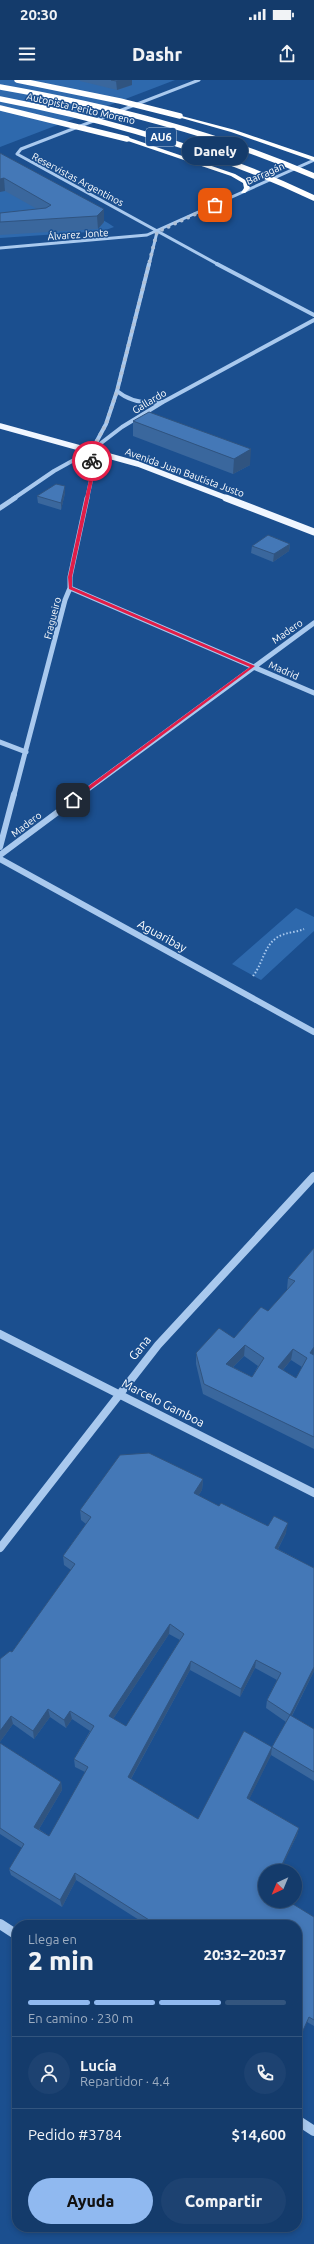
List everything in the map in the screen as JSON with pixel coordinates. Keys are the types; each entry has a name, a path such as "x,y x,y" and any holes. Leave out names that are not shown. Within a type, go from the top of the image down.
{"highway":[{"path":"17,80 120,101 180,116 234,131 314,160"},
{"name":"Autopista Perito Moreno","path":"0,87 83,102 146,118 228,142 314,176"},
{"name":"Autopista Perito Moreno","path":"0,98 83,116 183,144 250,168 314,198"},
{"path":"0,108 127,139 233,175 245,182 247,188 243,192"}],"main road":[{"name":"Avenida Juan Bautista Justo","path":"0,426 92,450 175,478 314,532"}],"street":[{"name":"Reservistas Argentinos","path":"157,232 19,156 17,152 199,80"},
{"name":"Barragán","path":"157,232 314,160"},
{"name":"Álvarez Jonte","path":"0,248 120,239 157,232"},
{"path":"157,232 314,315"},
{"name":"Fragueiro","path":"0,847 65,600 70,588 70,577 91,480 92,450 106,424 117,391 157,232"},
{"name":"Gallardo","path":"0,508 54,472 92,450 122,427 163,402 314,320"},
{"path":"117,391 123,397 134,401 163,402"},
{"name":"Madrid","path":"70,588 253,666 314,694"},
{"name":"Madero","path":"0,855 253,666 314,623"},
{"path":"0,742 26,752"},
{"name":"Aguaribay","path":"0,859 314,1032"},
{"name":"Gana","path":"0,1548 158,1345 314,1176"},
{"name":"Marcelo Gamboa","path":"0,1334 314,1493"},
{"path":"0,1924 12,1932"},
{"path":"302,2123 314,2131"}],"path":[{"path":"238,990 260,968 264,952 272,941 286,933 304,929"}],"shaded area":[{"path":"0,80 175,80 0,147"},
{"path":"0,163 114,227 103,231 0,238"},
{"path":"296,908 314,917 314,931 261,980 232,964"}],"building":[{"path":"0,153 104,209 97,216 0,222 0,213 46,208 51,205 4,178 0,179"},
{"path":"149,412 251,449 234,459 133,421"},
{"path":"56,484 65,486 61,503 37,496"},
{"path":"268,535 290,544 274,554 252,546"},
{"path":"314,1248 314,1347 310,1353 314,1355 314,1437 204,1384 196,1353 219,1328 234,1338 261,1307 268,1311 295,1281 288,1278","holes":["245,1345 264,1358 252,1377 226,1364","293,1349 307,1358 296,1378 278,1367"]},
{"path":"149,1453 203,1479 194,1493 219,1506 221,1503 268,1526 274,1516 288,1523 275,1548 314,1568 314,1667 290,1715 267,1700 281,1673 256,1660 241,1689 191,1661 128,1777 198,1819 244,1731 272,1747 247,1798 299,1828 282,1864 258,1864 258,1908 299,1908 314,1917 314,2020 309,2017 302,2033 302,1920 149,1920 75,1873 60,1900 9,1869 24,1844 0,1828 0,1743 61,1782 34,1827 49,1836 88,1767 74,1759 94,1726 70,1711 64,1720 48,1709 33,1731 11,1716 0,1731 0,1659 10,1651 12,1652 75,1564 63,1556 91,1517 80,1510 120,1455","holes":["170,1624 184,1634 126,1726 109,1716"]},
{"path":"290,1715 314,1729 314,1772 272,1747"}],"way so far":[{"path":"92,461 92,450 106,424 117,391 157,232 215,205"}],"place":[{"name":"Danely","path":"215,205"}],"route":[{"path":"73,800 253,666 70,588 70,577 91,480 92,461"}]}
